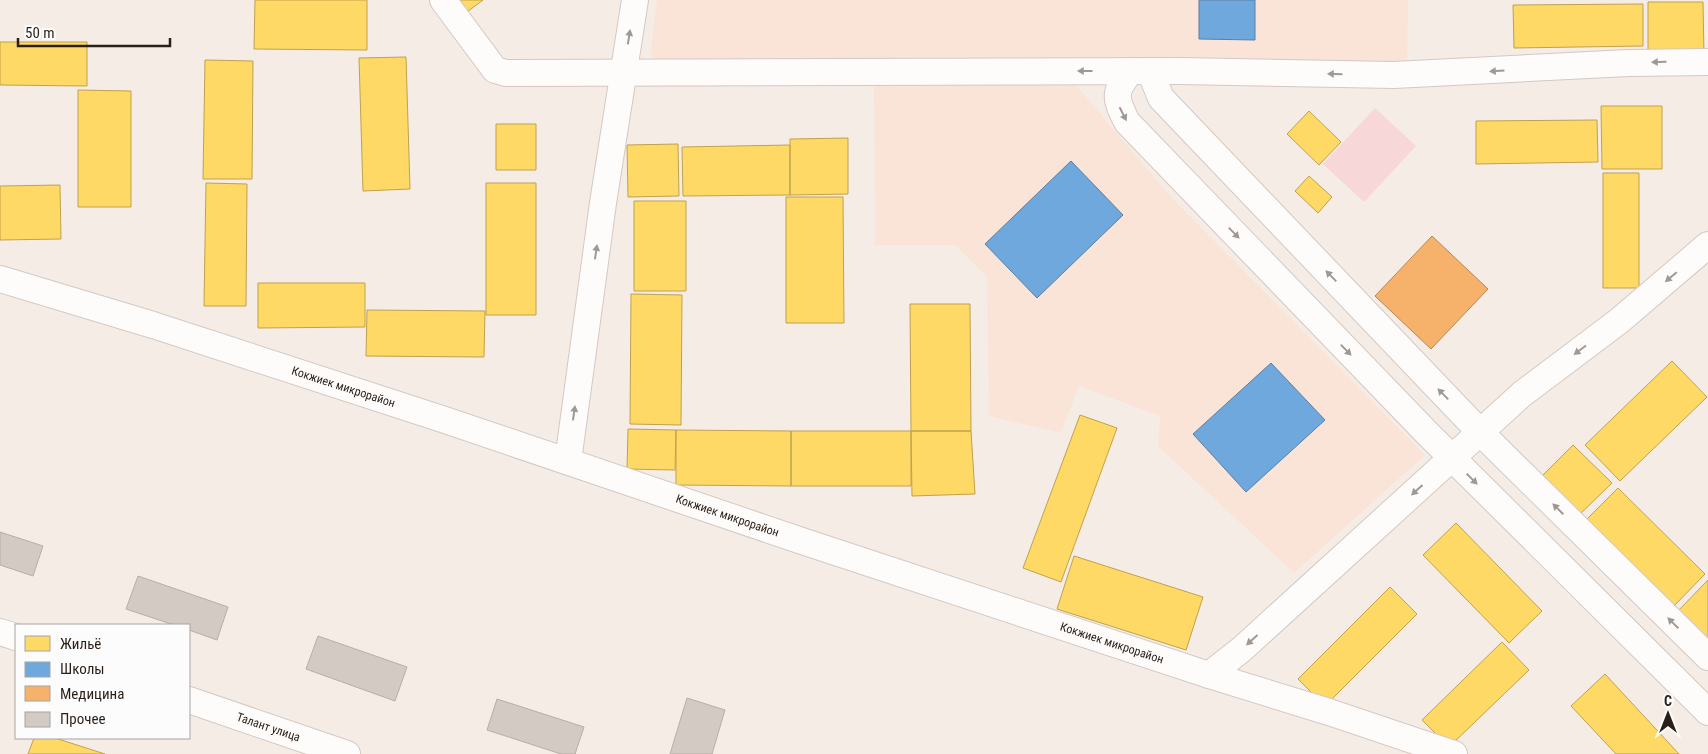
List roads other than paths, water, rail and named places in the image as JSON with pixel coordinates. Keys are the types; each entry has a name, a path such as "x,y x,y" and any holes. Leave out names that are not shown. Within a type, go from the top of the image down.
{"street":[{"path":"443,0 495,70 506,73 1140,71 1404,75 1628,63 1708,62"},
{"path":"568,462 599,231 635,0"},
{"path":"1140,71 1161,98 1480,432 1708,657"},
{"path":"1140,71 1120,84 1117,102 1127,122 1451,458 1708,712"},
{"path":"1209,675 1242,648 1522,394 1619,321 1708,245"},
{"name":"Кокжиек микрорайон","path":"0,278 153,325 1209,675 1329,712 1454,754"},
{"path":"0,632 15,637"},
{"name":"Талант улица","path":"190,700 347,754"}]}
